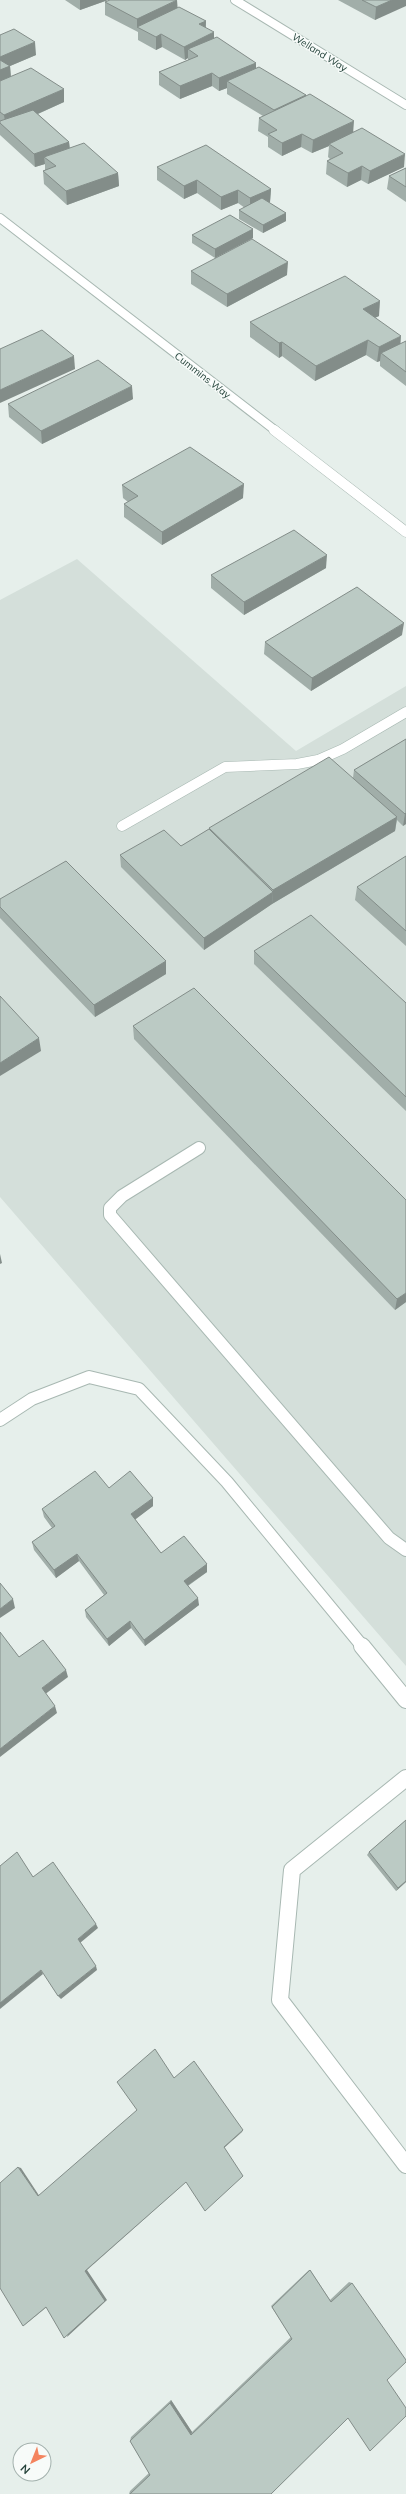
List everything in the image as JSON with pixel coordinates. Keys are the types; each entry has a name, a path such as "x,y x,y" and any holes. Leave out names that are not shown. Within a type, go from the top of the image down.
{"street":[{"name":"Welland Way","path":"235,0 406,105"},
{"name":"Cummins Way","path":"0,218 406,532"},
{"path":"122,826 225,767 236,764 289,766 310,763 325,758 406,712"},
{"path":"199,1148 122,1196 110,1208 110,1215 389,1538 406,1550"},
{"path":"0,1420 32,1399 89,1377 139,1389 227,1482 406,1700"},
{"path":"406,1778 292,1870 280,2000 406,2165"}],"shaded area":[{"path":"77,559 296,751 406,686 406,1666 0,1197 0,600"}],"building":[{"path":"110,0 177,0 137,19 105,2"},
{"path":"362,0 392,0 376,7"},
{"path":"179,7 206,21 199,24 214,32 184,47 161,34 156,37 137,27"},
{"path":"14,29 35,42 0,57 0,35"},
{"path":"217,37 256,63 219,78 212,73 180,86 159,72 198,56 188,49"},
{"path":"0,60 10,66 0,70"},
{"path":"259,67 306,95 274,110 227,81"},
{"path":"31,68 64,89 4,115 0,112 0,81"},
{"path":"310,94 354,121 313,140 302,134 282,143 268,134 277,130 259,118"},
{"path":"33,110 69,142 34,154 0,123 0,121"},
{"path":"362,128 405,154 370,171 362,166 348,173 327,161 343,153 329,144"},
{"path":"84,143 118,173 66,191 43,171 56,166 44,157"},
{"path":"206,145 271,189 250,198 238,190 221,197 197,180 184,186 157,167"},
{"path":"406,168 406,187 389,176"},
{"path":"262,198 286,213 263,225 239,210"},
{"path":"230,215 253,229 215,249 192,235"},
{"path":"252,239 288,262 227,294 191,271"},
{"path":"345,276 380,301 363,309 401,336 379,347 368,340 316,366 282,342 279,343 250,322"},
{"path":"42,330 74,356 0,390 0,349"},
{"path":"406,341 406,372 381,353"},
{"path":"98,360 132,386 41,431 8,404"},
{"path":"190,447 244,484 162,532 124,504 138,496 122,485"},
{"path":"294,530 327,555 244,602 211,575"},
{"path":"357,587 404,623 312,678 265,642"},
{"path":"406,739 406,813 405,814 354,770"},
{"path":"329,757 397,817 273,890 209,828"},
{"path":"209,829 273,892 204,938 120,855 164,830 181,846"},
{"path":"406,856 406,931 357,887"},
{"path":"66,861 166,961 94,1005 0,907 0,899"},
{"path":"311,915 406,1003 406,1097 254,951"},
{"path":"194,988 406,1200 406,1293 397,1299 133,1026"},
{"path":"0,996 39,1038 0,1063"},
{"path":"95,1471 109,1488 130,1471 153,1498 131,1514 161,1553 184,1536 207,1564 184,1581 198,1598 144,1640 130,1621 107,1639 85,1610 107,1593 77,1554 54,1570 32,1542 55,1526 42,1509"},
{"path":"0,1583 13,1599 0,1609"},
{"path":"0,1632 19,1657 43,1640 66,1670 42,1688 55,1706 0,1749"},
{"path":"406,1820 406,1881 398,1888 369,1852"},
{"path":"17,1852 33,1877 53,1862 96,1924 78,1939 96,1966 58,1996 41,1970 0,2003 0,1866"},
{"path":"155,2049 174,2078 194,2061 243,2130 224,2147 243,2176 205,2211 186,2182 85,2271 105,2301 64,2338 46,2307 23,2326 0,2288 0,2183 18,2167 38,2196 137,2110 117,2082"},
{"path":"310,2270 331,2302 352,2283 406,2360 406,2362 387,2380 406,2408 406,2416 370,2451 348,2418 271,2494 130,2494 150,2475 130,2441 170,2403 191,2435 292,2339 272,2307"}]}
